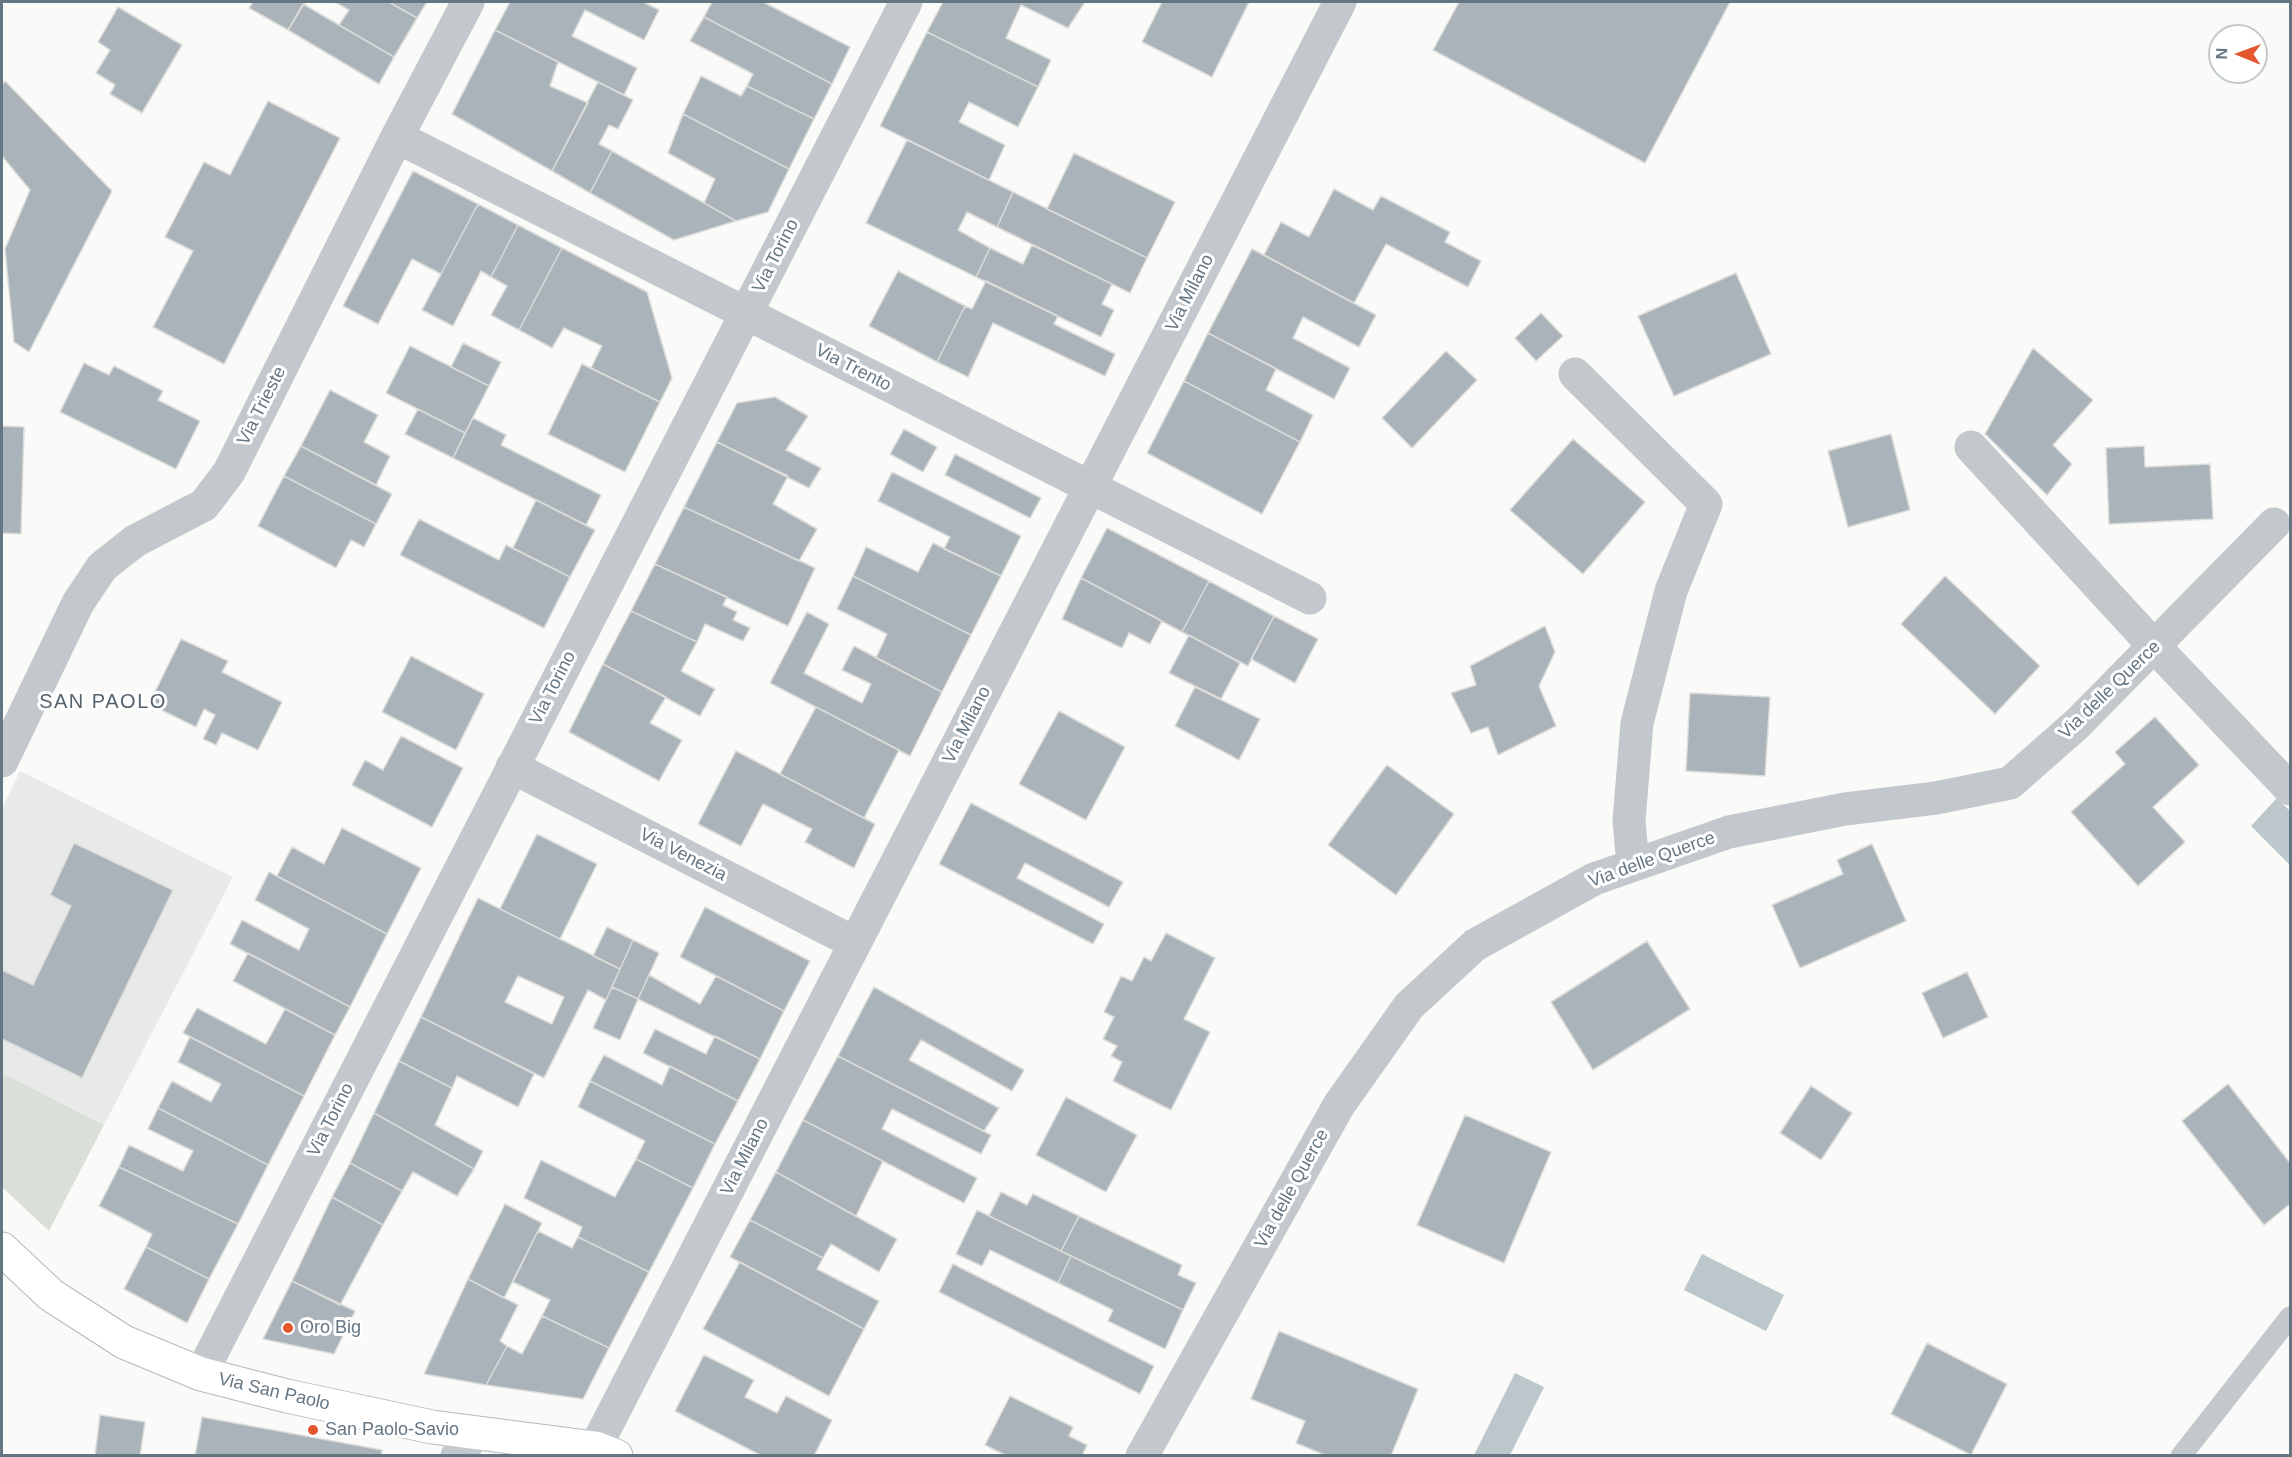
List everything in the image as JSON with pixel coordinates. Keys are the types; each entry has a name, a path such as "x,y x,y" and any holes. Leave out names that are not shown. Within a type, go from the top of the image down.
{"main road":[{"name":"Via San Paolo","path":"2,1249 51,1295 124,1342 201,1374 309,1401 432,1426 466,1444 605,1452"}],"street":[{"name":"Via Trieste","path":"2,761 78,603 102,567 135,541 204,506 229,471 397,137 468,2"},
{"name":"Via Torino","path":"201,1374 906,2"},
{"name":"Via Milano","path":"605,1452 855,943 1340,2"},
{"name":"Via Trento","path":"397,137 1089,488 1310,597"},
{"path":"1575,374 1706,504 1671,591 1637,723 1629,821 1633,866"},
{"path":"1971,447 2155,647 2290,789"},
{"name":"Via delle Querce","path":"1142,1455 1339,1105 1409,1006 1475,945 1594,879 1729,832 1845,809 1936,798 2010,783 2077,724 2274,524"},
{"name":"Via Venezia","path":"512,767 855,943"}],"lane":[{"path":"2181,1455 2290,1317"}],"shaded area":[{"path":"20,771 233,877 104,1125 2,1073 2,809"},
{"path":"2277,798 2290,811 2290,865 2251,826"},
{"path":"2,1073 104,1125 49,1231 2,1187"},
{"path":"1702,1254 1784,1295 1766,1331 1684,1290"},
{"path":"1515,1373 1544,1387 1510,1455 1474,1455"}],"building":[{"path":"253,2 305,2 288,30 249,8"},
{"path":"335,2 389,2 417,18 394,57 339,25 349,10"},
{"path":"389,2 427,2 417,18"},
{"path":"510,2 643,2 659,10 644,40 585,10 572,36 637,68 624,95 495,30"},
{"path":"712,2 763,2 850,47 832,84 704,17"},
{"path":"943,2 1085,2 1068,28 1021,5 1006,38 1051,60 1038,87 927,32"},
{"path":"1162,2 1249,2 1212,77 1142,42"},
{"path":"1459,2 1730,2 1645,163 1433,50"},
{"path":"303,4 394,57 379,84 288,30"},
{"path":"118,7 182,45 142,113 110,94 115,85 96,73 110,50 98,42"},
{"path":"704,17 832,84 814,119 747,86 753,74 690,41"},
{"path":"495,30 558,62 550,86 588,103 552,171 452,114"},
{"path":"927,32 1038,87 1018,127 969,102 959,122 1005,145 989,180 880,126"},
{"path":"701,76 741,96 747,86 814,119 789,169 683,114"},
{"path":"5,81 112,191 29,352 14,342 5,249 30,190 2,156 2,85"},
{"path":"598,82 633,100 618,129 609,125 599,144 612,151 590,193 552,171"},
{"path":"268,101 340,138 224,364 153,327 193,251 165,237 204,162 230,175"},
{"path":"683,114 789,169 768,212 736,221 704,203 715,179 668,153"},
{"path":"907,140 1013,192 997,227 967,212 958,230 990,248 976,277 866,223"},
{"path":"612,151 736,221 674,240 590,193"},
{"path":"1074,153 1175,202 1147,258 1047,209"},
{"path":"413,171 478,204 441,274 412,259 378,324 343,306"},
{"path":"1334,189 1373,210 1381,196 1450,232 1445,242 1481,261 1468,287 1386,244 1354,303 1264,255 1281,222 1309,237"},
{"path":"1013,192 1147,258 1130,293 997,227"},
{"path":"478,204 518,225 491,277 481,271 453,326 422,310"},
{"path":"518,225 562,248 519,330 491,315 507,286 491,277"},
{"path":"1032,245 1112,284 1102,304 1114,310 1101,337 976,277 990,248 1023,264"},
{"path":"562,248 647,292 672,378 660,402 591,368 602,346 564,328 552,348 519,330"},
{"path":"1252,249 1376,315 1359,347 1303,317 1293,338 1350,368 1334,399 1208,333"},
{"path":"898,271 965,306 937,362 869,326"},
{"path":"1736,273 1771,354 1674,396 1638,316"},
{"path":"986,281 1058,316 1054,324 1115,354 1105,376 993,323 968,377 937,362 965,306 972,309"},
{"path":"1541,313 1563,336 1536,361 1515,338"},
{"path":"1208,333 1276,369 1266,390 1313,415 1300,442 1184,381"},
{"path":"463,343 501,362 489,386 451,367"},
{"path":"410,346 489,386 465,433 386,393"},
{"path":"2033,348 2093,400 2053,445 2072,464 2047,495 1985,434"},
{"path":"1446,351 1477,380 1412,448 1382,418"},
{"path":"84,363 109,375 114,366 163,391 158,400 200,421 176,469 60,412"},
{"path":"582,364 660,402 625,472 548,434"},
{"path":"1184,381 1300,442 1262,514 1147,453"},
{"path":"330,390 378,415 364,442 390,456 376,485 301,446"},
{"path":"775,397 808,416 786,450 821,468 809,488 717,442 737,403"},
{"path":"418,409 465,433 453,458 405,434"},
{"path":"473,418 506,435 501,445 601,495 586,525 453,458"},
{"path":"2,426 24,427 21,534 2,533"},
{"path":"904,429 937,447 923,472 890,454"},
{"path":"1891,434 1910,510 1848,527 1828,451"},
{"path":"1573,439 1645,502 1583,574 1510,510"},
{"path":"717,442 788,476 773,504 817,529 799,561 684,507"},
{"path":"301,446 392,494 376,524 284,476"},
{"path":"2144,446 2145,467 2210,464 2213,519 2109,524 2106,448"},
{"path":"955,454 1041,498 1030,518 945,475"},
{"path":"892,472 1021,536 1001,576 944,549 950,537 878,501"},
{"path":"284,476 376,524 364,547 351,540 336,568 258,526"},
{"path":"536,500 595,530 570,577 513,548"},
{"path":"684,507 815,568 788,626 655,564"},
{"path":"419,519 499,560 506,545 570,577 544,628 400,555"},
{"path":"1107,528 1209,581 1182,632 1081,578"},
{"path":"933,543 1001,576 971,635 853,576 866,547 918,572"},
{"path":"655,564 727,597 723,605 737,612 733,620 750,628 743,641 705,624 697,642 631,611"},
{"path":"853,576 971,635 942,692 876,658 887,634 837,609"},
{"path":"1945,576 2040,666 1995,714 1901,624"},
{"path":"1081,578 1162,621 1150,644 1129,633 1122,648 1062,619"},
{"path":"1209,581 1274,616 1248,666 1182,632"},
{"path":"631,611 697,642 681,671 715,689 700,716 603,664"},
{"path":"807,612 829,624 804,673 862,703 871,684 842,670 854,646 942,692 910,756 770,683"},
{"path":"1274,616 1318,639 1295,683 1251,659"},
{"path":"1545,626 1555,652 1539,686 1556,726 1498,755 1488,727 1471,733 1451,693 1476,685 1470,666"},
{"path":"1189,635 1240,663 1221,699 1169,673"},
{"path":"181,639 228,661 222,672 282,702 258,750 222,733 216,745 203,739 215,715 204,709 196,727 149,704"},
{"path":"411,656 484,694 456,750 382,712"},
{"path":"603,664 666,697 650,723 682,740 659,781 569,732"},
{"path":"1195,687 1260,719 1239,760 1175,726"},
{"path":"1690,693 1770,697 1765,776 1686,771"},
{"path":"816,707 899,750 864,818 780,774"},
{"path":"1059,711 1125,747 1086,820 1019,784"},
{"path":"2155,717 2199,765 2153,807 2185,842 2138,886 2071,812 2125,764 2115,752"},
{"path":"401,736 463,768 432,827 352,785 365,760 383,770"},
{"path":"736,751 875,824 854,868 805,842 812,829 763,804 741,846 698,824"},
{"path":"1387,765 1454,814 1396,895 1328,845"},
{"path":"971,803 1123,882 1109,907 1025,863 1017,878 1104,924 1093,944 939,864"},
{"path":"342,828 421,868 387,934 277,876 292,847 324,864"},
{"path":"537,834 597,864 560,939 500,909"},
{"path":"74,843 173,890 82,1078 2,1039 2,970 33,985 71,906 50,895"},
{"path":"1872,844 1906,921 1800,968 1772,905 1843,874 1837,860"},
{"path":"269,872 387,934 350,1007 230,944 242,920 299,950 309,929 255,900"},
{"path":"478,898 620,969 606,1000 588,990 544,1078 421,1017","holes":["518,976 564,997 552,1024 505,1002"]},
{"path":"705,907 810,961 784,1011 680,957"},
{"path":"607,927 633,940 620,969 593,956"},
{"path":"1166,933 1215,958 1184,1019 1210,1032 1171,1110 1113,1081 1122,1062 1111,1056 1117,1046 1103,1039 1114,1017 1104,1012 1121,976 1132,981 1144,957 1151,961"},
{"path":"633,940 659,953 638,999 612,987"},
{"path":"1647,941 1690,1009 1593,1070 1551,1002"},
{"path":"248,953 350,1007 335,1035 233,981"},
{"path":"1967,972 1988,1017 1943,1038 1922,993"},
{"path":"649,975 700,1004 716,976 784,1011 760,1059 638,999"},
{"path":"612,987 638,999 620,1040 593,1028"},
{"path":"874,987 1024,1070 1012,1091 921,1040 909,1060 999,1108 984,1131 838,1056"},
{"path":"197,1008 266,1044 285,1009 335,1035 304,1096 183,1033"},
{"path":"421,1017 534,1074 518,1107 457,1076 452,1088 399,1061"},
{"path":"655,1029 706,1054 715,1036 760,1059 738,1101 643,1053"},
{"path":"190,1037 304,1096 268,1165 158,1108 172,1081 211,1102 221,1084 178,1062"},
{"path":"604,1055 662,1085 670,1066 738,1101 715,1144 590,1081"},
{"path":"838,1056 991,1135 981,1154 892,1109 882,1129 977,1178 964,1203 803,1120"},
{"path":"399,1061 452,1088 435,1125 483,1151 474,1169 374,1113"},
{"path":"590,1081 715,1144 693,1188 636,1159 645,1141 578,1107"},
{"path":"2228,1084 2290,1163 2290,1204 2264,1225 2182,1121"},
{"path":"1811,1086 1852,1113 1821,1160 1780,1133"},
{"path":"1066,1097 1137,1135 1106,1192 1036,1155"},
{"path":"158,1108 268,1165 238,1224 119,1167 129,1145 183,1171 193,1151 148,1129"},
{"path":"374,1113 474,1169 457,1196 413,1172 402,1191 350,1163"},
{"path":"1465,1115 1551,1152 1504,1263 1417,1225"},
{"path":"803,1120 883,1161 856,1216 776,1172"},
{"path":"636,1159 693,1188 649,1272 578,1237 582,1227 524,1198 541,1160 615,1197"},
{"path":"350,1163 402,1191 383,1225 332,1197"},
{"path":"119,1167 238,1224 209,1279 146,1247 152,1234 99,1206"},
{"path":"776,1172 897,1239 879,1272 831,1244 823,1258 750,1220"},
{"path":"1001,1192 1027,1205 1033,1194 1079,1216 1061,1251 989,1216"},
{"path":"332,1197 383,1225 340,1305 292,1281"},
{"path":"505,1204 542,1223 504,1298 468,1279"},
{"path":"977,1210 1071,1256 1058,1283 990,1250 982,1266 956,1254"},
{"path":"1079,1216 1182,1265 1178,1275 1196,1283 1183,1310 1061,1251"},
{"path":"750,1220 823,1258 817,1269 879,1301 864,1329 730,1257"},
{"path":"538,1231 572,1248 578,1237 649,1272 609,1348 542,1316 550,1300 513,1282"},
{"path":"146,1247 209,1279 187,1323 124,1289"},
{"path":"1071,1256 1183,1310 1165,1349 1108,1321 1113,1310 1058,1283"},
{"path":"740,1262 864,1329 829,1396 703,1329"},
{"path":"953,1264 1154,1366 1140,1394 939,1292"},
{"path":"468,1279 518,1305 500,1341 507,1346 486,1385 424,1374"},
{"path":"292,1281 355,1311 334,1354 263,1339"},
{"path":"542,1316 609,1348 583,1399 486,1385 507,1346 522,1354"},
{"path":"1279,1331 1418,1389 1391,1456 1327,1456 1296,1443 1305,1421 1251,1399"},
{"path":"1927,1343 2007,1384 1971,1455 1891,1414"},
{"path":"704,1355 754,1380 745,1397 777,1413 786,1396 832,1420 814,1456 762,1456 675,1411"},
{"path":"1010,1396 1073,1427 1069,1436 1087,1445 1082,1456 1007,1456 985,1445"},
{"path":"100,1415 145,1422 140,1456 95,1456"},
{"path":"202,1417 382,1450 381,1456 195,1456"}],"place":[{"name":"Oro Big","path":"288,1328"},
{"name":"San Paolo-Savio","path":"313,1430"}],"district":[{"name":"SAN PAOLO","path":"103,702"}]}
